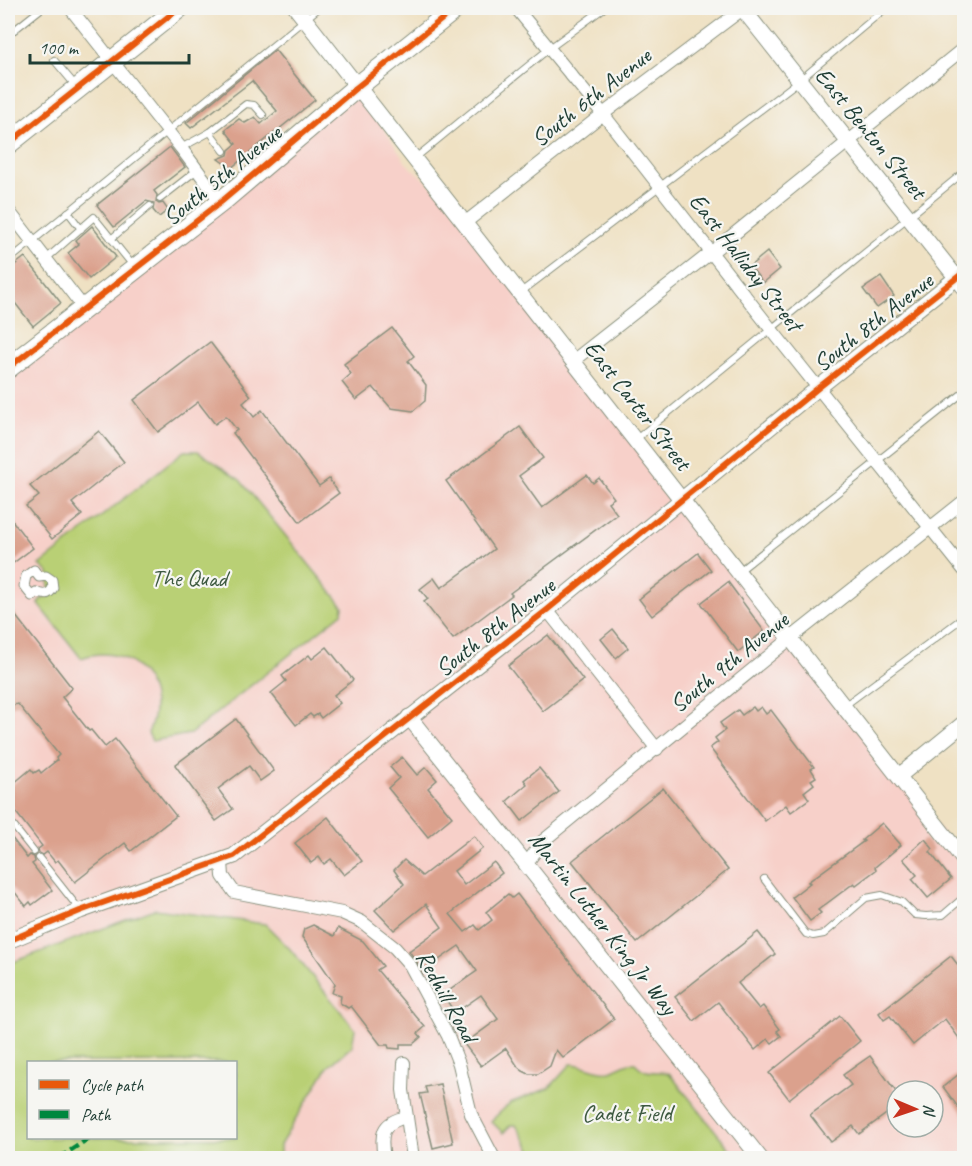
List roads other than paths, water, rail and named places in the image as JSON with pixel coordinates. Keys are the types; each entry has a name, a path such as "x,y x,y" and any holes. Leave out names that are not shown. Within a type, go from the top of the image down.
{"main road":[{"path":"8,144 179,8"},
{"name":"South 5th Avenue","path":"8,368 221,202 357,87 434,14 456,8"}],"street":[{"path":"70,8 221,202"},
{"name":"East Halliday Street","path":"516,8 603,114 964,570"},
{"name":"East Benton Street","path":"743,8 909,217 962,279"},
{"name":"South 6th Avenue","path":"466,222 743,8"},
{"name":"East Carter Street","path":"301,13 899,776 959,842 964,860"},
{"path":"574,360 712,252 964,48"},
{"path":"8,210 84,307"},
{"name":"South 8th Avenue","path":"8,941 80,911 234,856 547,610 818,388 962,279"},
{"name":"South 9th Avenue","path":"527,863 543,841 791,638 964,501"},
{"path":"547,610 657,749"},
{"name":"Martin Luther King Jr Way","path":"409,717 760,1158"},
{"path":"899,776 964,723"},
{"name":"Redhill Road","path":"222,862 223,876 234,892 342,913 362,922 395,948 411,965 448,1036 459,1064 471,1114 494,1158"},
{"path":"404,1063 403,1090 413,1158"},
{"path":"384,1158 382,1135 387,1125 396,1119 407,1117"}],"lane":[{"path":"8,35 42,8"},
{"path":"8,261 167,131 301,13 319,8"},
{"path":"414,159 550,48 603,8"},
{"path":"521,292 800,80 886,8"},
{"path":"54,60 78,89"},
{"path":"181,148 210,132 246,104 254,105 263,115"},
{"path":"210,132 224,152"},
{"path":"160,199 197,170"},
{"path":"635,440 964,171"},
{"path":"111,239 150,206"},
{"path":"68,212 81,229"},
{"path":"46,260 94,217 135,268"},
{"path":"738,573 964,392"},
{"path":"844,706 964,617"},
{"path":"8,819 34,852"},
{"path":"39,858 80,911"},
{"path":"764,879 806,934 813,936 824,934 866,898 882,895 902,902 915,915 926,916 943,915 964,897"}],"park label":[{"name":"The Quad","path":"189,578"},
{"name":"Cadet Field","path":"627,1113"}]}
